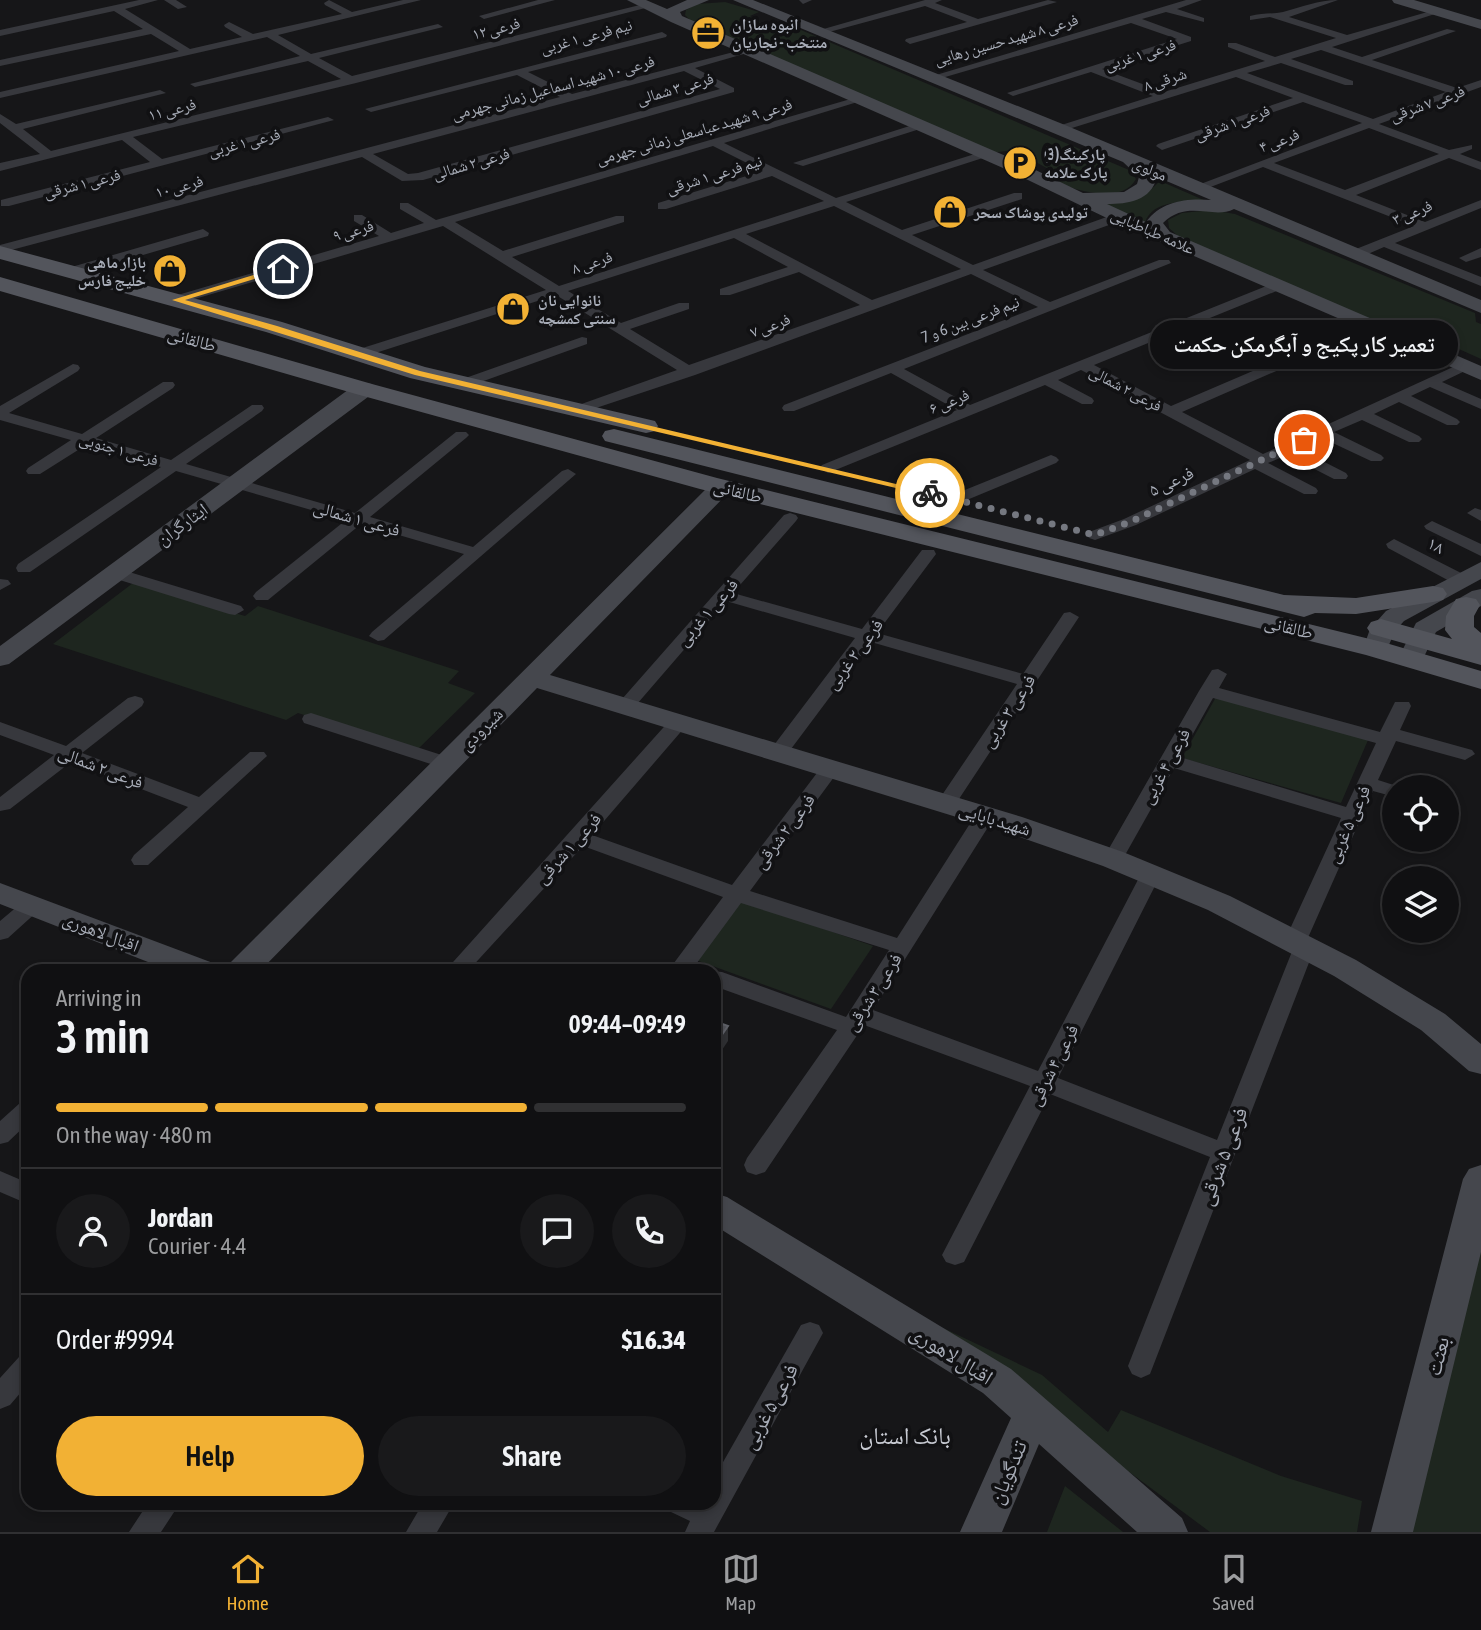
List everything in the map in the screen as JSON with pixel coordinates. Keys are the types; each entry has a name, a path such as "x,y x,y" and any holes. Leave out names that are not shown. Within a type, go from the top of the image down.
{"main road":[{"path":"0,251 462,384 828,468 1095,535 1158,553 1200,581"},
{"name":"طالقانی","path":"0,263 277,342 380,375 554,422 1285,603 1379,639"},
{"name":"طالقانی","path":"0,284 364,389 720,487 1416,648 1481,656"},
{"path":"232,316 277,342"},
{"path":"1472,588 1460,616 1459,631 1481,649"},
{"path":"1285,603 1356,606 1433,594"},
{"name":"طالقانی","path":"1416,648 1481,680"}],"street":[{"path":"0,33 153,0"},
{"path":"169,0 182,7"},
{"path":"0,95 416,0"},
{"path":"484,16 550,0"},
{"path":"676,19 674,9 702,0"},
{"name":"مولوی","path":"740,0 1481,307"},
{"path":"818,32 937,0"},
{"name":"فرعی ۸ شهید حسین رهایی","path":"931,78 1197,0"},
{"path":"1278,17 1332,0"},
{"path":"1399,0 1437,6 1481,25"},
{"path":"1419,0 1481,19"},
{"path":"910,41 1052,2"},
{"path":"329,3 351,15"},
{"name":"علامه طباطبایی","path":"641,3 1163,236 1473,370"},
{"name":"فرعی ۱۲","path":"352,81 641,3"},
{"path":"925,3 976,22"},
{"name":"۸ شرقی","path":"1059,130 1394,23 1437,6"},
{"path":"116,8 188,52"},
{"path":"1167,9 1206,19 1187,24"},
{"path":"1254,18 1269,14 1345,38"},
{"path":"272,17 294,28"},
{"name":"فرعی ۱ غربی","path":"1093,69 1187,39 1131,19"},
{"path":"1394,23 1436,36"},
{"path":"229,25 252,38"},
{"path":"195,84 438,27"},
{"path":"0,63 153,30"},
{"path":"1362,60 1451,31"},
{"path":"269,34 352,81"},
{"name":"نیم فرعی ۱ غربی","path":"519,72 662,35"},
{"path":"1232,44 1355,81 1336,87"},
{"path":"1320,46 1457,92"},
{"name":"فرعی ۱۰ شهید اسماعیل زمانی جهرمی","path":"365,154 749,51"},
{"name":"فرعی ۳ شمالی","path":"581,132 730,90 686,68"},
{"path":"1013,93 1093,69 1163,96"},
{"path":"371,110 519,72 572,99"},
{"path":"1235,74 1481,166"},
{"name":"فرعی ۱۱","path":"6,165 352,81"},
{"name":"فرعی ۷ شرقی","path":"1370,123 1481,83"},
{"path":"14,128 160,93"},
{"name":"فرعی ۱ شرقی","path":"1162,146 1303,98"},
{"name":"فرعی ۹ شهید عباسعلی زمانی جهرمی","path":"539,193 858,100"},
{"path":"0,117 49,155"},
{"name":"فرعی ۱ غربی","path":"159,163 328,120"},
{"name":"فرعی ۴","path":"1196,188 1370,123"},
{"path":"799,163 919,126"},
{"name":"فرعی ۲ شمالی","path":"365,154 405,178 419,177 581,132"},
{"path":"125,136 159,163"},
{"path":"713,142 1048,307"},
{"path":"1344,194 1468,147"},
{"name":"فرعی ۱۰","path":"0,251 365,154"},
{"path":"0,155 6,165"},
{"name":"فرعی ۸","path":"358,354 985,155"},
{"path":"1069,193 1105,199 1135,194 1147,186 1148,176 1130,160"},
{"name":"فرعی ۱ شرقی","path":"5,203 159,163"},
{"path":"1263,163 1425,226"},
{"name":"نیم فرعی ۱ شرقی","path":"662,206 775,171"},
{"name":"فرعی ۹","path":"176,300 539,193"},
{"path":"902,234 1018,196"},
{"path":"1163,236 1154,223 1166,211 1188,206 1218,205 1250,211"},
{"path":"404,206 501,256 690,372"},
{"name":"فرعی ۳","path":"1356,254 1479,206"},
{"name":"فرعی ۷","path":"578,411 974,271 1119,216"},
{"path":"358,218 389,237"},
{"path":"501,256 620,219"},
{"path":"73,271 203,233"},
{"path":"735,234 873,306"},
{"path":"1384,243 1481,282"},
{"path":"1466,258 1481,252"},
{"name":"نیم فرعی بین 6 و 7","path":"789,408 1164,263"},
{"path":"725,292 799,268"},
{"name":"فرعی ۶","path":"828,468 1279,285"},
{"path":"618,329 684,306"},
{"path":"1170,412 1370,325"},
{"path":"462,384 582,341"},
{"name":"فرعی ۲ شمالی","path":"1082,365 1170,412"},
{"path":"0,414 73,368"},
{"path":"892,368 970,411"},
{"name":"فرعی ۵","path":"1095,535 1130,522 1431,382 1473,370"},
{"path":"1047,380 1087,401"},
{"path":"1431,382 1481,405"},
{"path":"34,471 168,385"},
{"name":"ایثارگران","path":"0,658 364,389"},
{"path":"1400,397 1452,422"},
{"path":"24,568 257,408"},
{"path":"1170,412 1310,491"},
{"name":"فرعی ۱ جنوبی","path":"0,414 237,484"},
{"path":"1362,414 1414,439"},
{"path":"1322,432 1376,458"},
{"path":"262,596 461,435"},
{"path":"1286,448 1340,476"},
{"path":"956,499 1051,460"},
{"path":"378,636 568,474"},
{"name":"فرعی ۱ شمالی","path":"237,484 477,553"},
{"name":"شیرودی","path":"248,964 720,487"},
{"name":"فرعی ۱ غربی","path":"624,706 790,518"},
{"path":"1432,526 1481,551"},
{"name":"۱۸","path":"1394,544 1472,588"},
{"name":"فرعی ۲ غربی","path":"778,753 928,554"},
{"path":"116,573 235,610"},
{"path":"1379,639 1395,616 1433,594 1472,588"},
{"path":"1416,648 1425,628 1472,588"},
{"path":"722,595 1027,681"},
{"name":"فرعی ۳ غربی","path":"946,804 1070,617"},
{"name":"شهید بابایی","path":"531,678 985,816 1113,859 1219,903 1345,968 1433,1022"},
{"name":"فرعی ۴ غربی","path":"1113,859 1213,682 1388,736"},
{"path":"3,804 135,702"},
{"name":"فرعی ۵ غربی","path":"1299,945 1352,815 1402,706"},
{"path":"311,719 447,763"},
{"name":"فرعی ۱ شرقی","path":"462,964 579,837 678,723"},
{"name":"فرعی ۲ شمالی","path":"0,728 202,805"},
{"path":"1388,736 1465,754"},
{"path":"141,860 257,756"},
{"path":"1169,760 1352,815"},
{"name":"فرعی ۲ شرقی","path":"689,964 737,894 830,769"},
{"path":"1367,783 1382,787"},
{"name":"فرعی ۳ شرقی","path":"756,1165 855,1020 985,816"},
{"path":"579,837 737,894 902,947"},
{"name":"فرعی ۴ شرقی","path":"955,1255 1150,874"},
{"name":"اقبال لاهوری","path":"0,893 184,964"},
{"path":"0,933 32,905"},
{"name":"فرعی ۵ شرقی","path":"1141,1366 1299,945"},
{"path":"721,980 855,1020 1044,1082 1223,1152"},
{"path":"1433,1022 1481,1032"},
{"path":"1433,1022 1481,1062"},
{"path":"0,1135 21,1115"},
{"name":"بعثت","path":"1392,1532 1481,1179"},
{"path":"0,1181 21,1191"},
{"name":"اقبال لاهوری","path":"721,1211 997,1381 1167,1532"},
{"name":"فرعی۵ غربی","path":"721,1492 810,1333"},
{"path":"0,1397 21,1374"},
{"name":"تندگویان","path":"981,1532 1032,1412"},
{"path":"143,1532 160,1510"},
{"path":"421,1532 435,1510"},
{"path":"688,1510 703,1524"}],"shaded area":[{"path":"725,2 759,12 750,16 774,31 801,30 1129,170 1136,179 1128,188 1106,194 1079,190 1055,182 1045,178 1056,173 1013,150 991,153 690,20 685,15 686,10 697,4"},
{"path":"1160,181 1206,201 1162,206 1149,215 1145,223 1099,202 1146,194"},
{"path":"1211,210 1235,214 1475,313 1476,322 1481,324 1481,359 1439,340 1418,341 1179,237 1169,228 1168,220 1182,213"},
{"path":"133,583 245,616 258,606 459,671 448,683 475,693 416,751 298,713 286,720 53,644"},
{"path":"1216,697 1368,740 1341,803 1182,758"},
{"path":"741,900 873,946 831,1009 721,969 721,964 707,964 696,960"},
{"path":"1481,1228 1481,1532 1407,1532"},
{"path":"922,1318 1042,1375 1108,1432 1121,1410 1281,1476 1362,1501 1357,1532 1210,1532"},
{"path":"1065,1486 1123,1532 1047,1532"}],"building":[{"path":"721,1024 728,1026 721,1036"}],"way so far":[{"path":"930,493 1095,535 1130,522 1304,440"}],"place":[{"name":"انبوه سازان منتخب - نجاریان","path":"708,33"},
{"name":"پارکینگ(3) پارک علامه","path":"1020,163"},
{"name":"تولیدی پوشاک سحر","path":"950,212"},
{"name":"بازار ماهی خلیج فارس","path":"170,271"},
{"name":"نانوایی نان سنتی کمشچه","path":"513,309"},
{"name":"تعمیر کار پکیج و آبگرمکن حکمت","path":"1304,440"}],"district":[{"name":"بانک استان","path":"905,1435"}],"route":[{"path":"283,269 176,300 274,327 418,373 930,493"}]}
